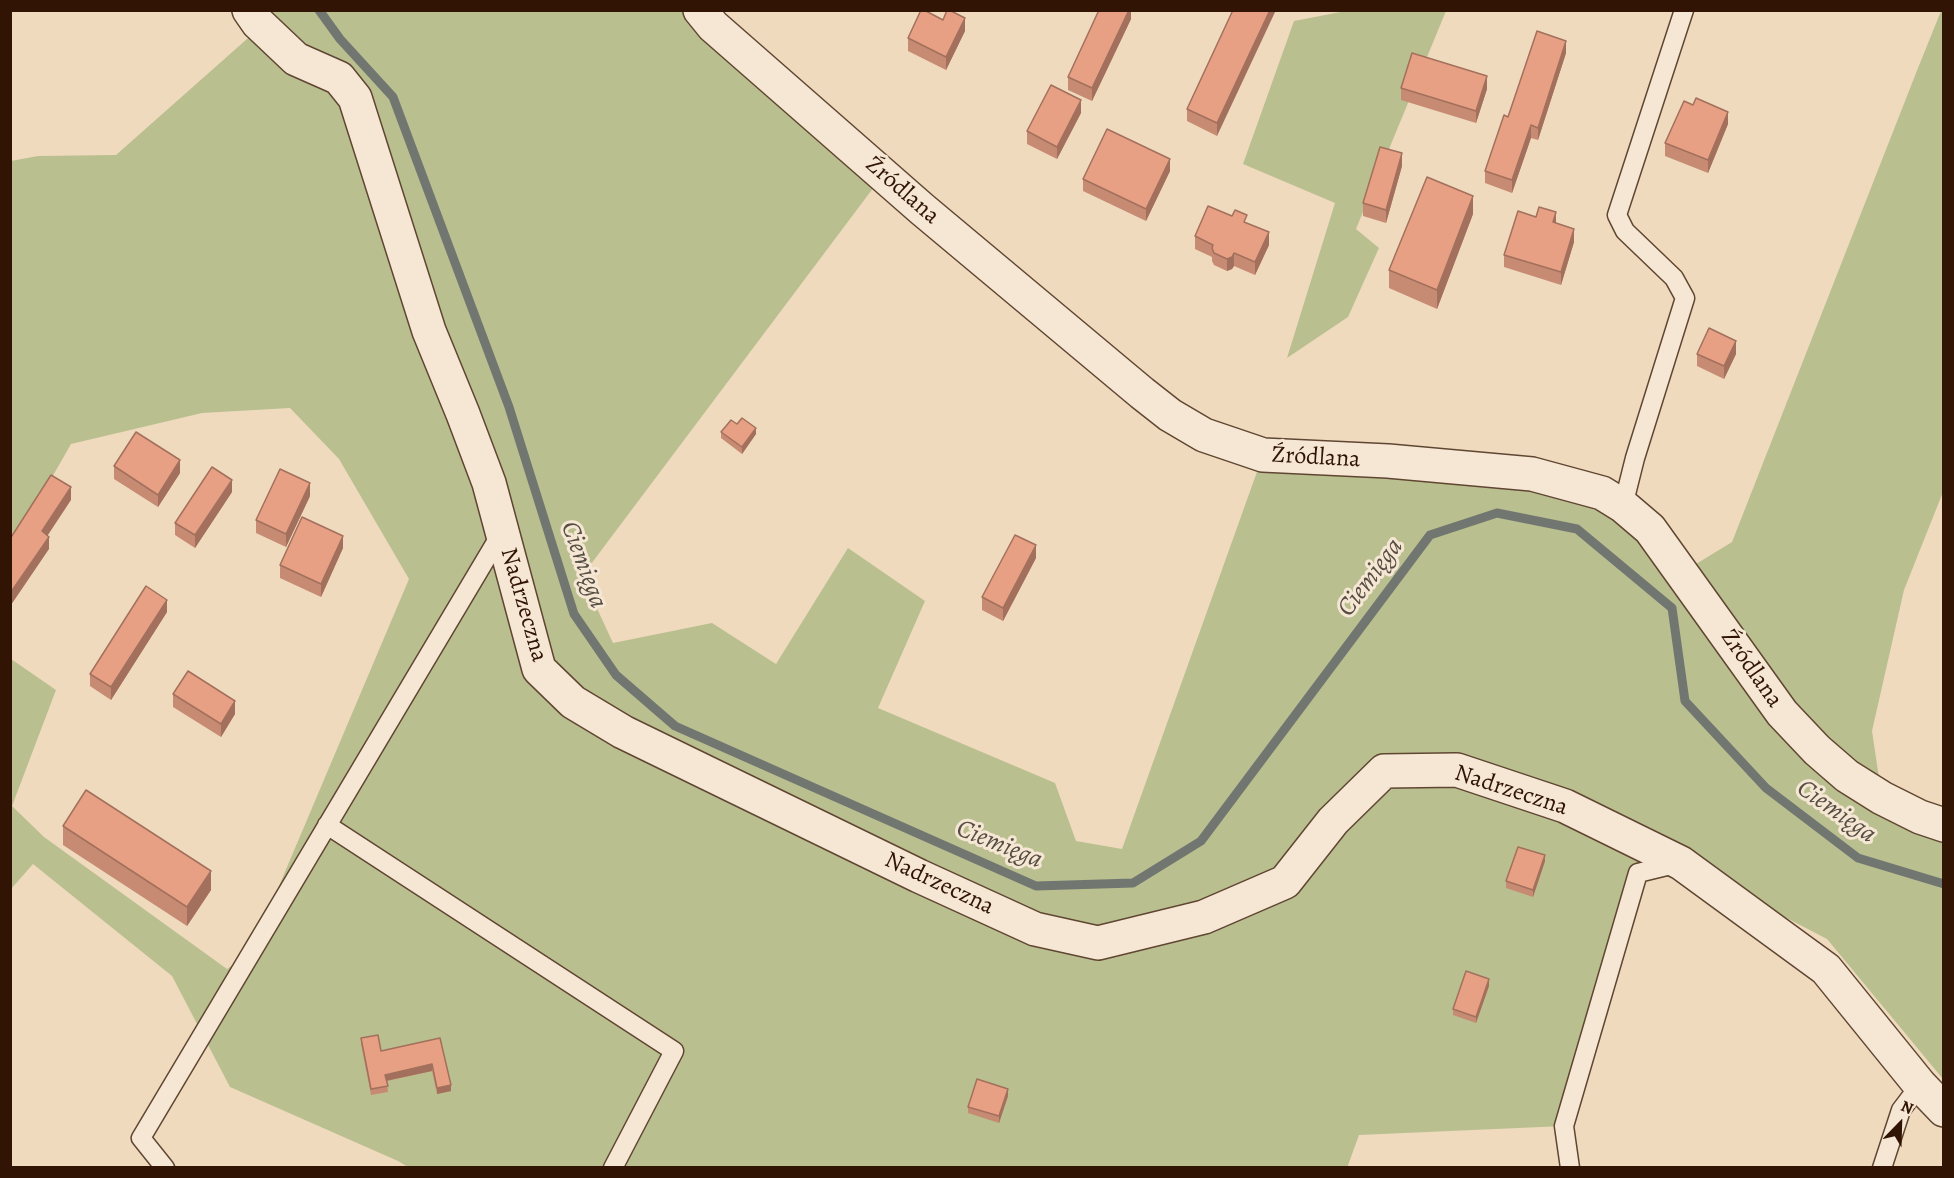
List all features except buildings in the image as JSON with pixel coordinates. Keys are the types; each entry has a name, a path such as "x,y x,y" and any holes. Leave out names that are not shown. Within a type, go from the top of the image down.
{"street":[{"name":"Nadrzeczna","path":"249,10 258,23 296,58 339,78 355,98 429,331 489,483 539,669 573,702 623,732 919,876 1035,929 1098,943 1204,916 1285,882 1333,821 1384,771 1457,770 1565,806 1681,863 1826,969 1944,1110"},
{"name":"Źródlana","path":"700,10 713,26 922,209 1142,393 1204,435 1263,455 1388,461 1532,474 1602,494 1623,506 1650,529 1782,713 1817,750 1847,776 1882,798 1944,825"}],"lane":[{"path":"1623,506 1635,458 1685,298 1674,278 1625,231 1617,214 1684,10"},
{"path":"165,1167 141,1138 501,532"},
{"path":"327,825 674,1051 613,1167"},
{"path":"1570,1167 1564,1126 1638,873 1681,863"},
{"path":"1882,1167 1901,1110 1920,1084"}],"green space":[{"path":"244,11 700,11 883,175 582,576 613,643 712,623 776,664 848,548 925,601 878,708 1055,783 1076,841 1122,849 1263,455 1602,493 1683,572 1732,542 1918,68 1941,11 1943,11 1943,492 1904,590 1872,731 1882,798 1943,825 1943,1079 1827,939 1679,862 1638,873 1564,1126 1359,1135 1347,1168 408,1167 230,1087 172,976 33,864 11,889 11,659 56,690 12,806 44,837 227,969 251,952 409,579 339,459 290,408 202,413 71,444 11,549 11,161 38,156 116,155 256,31"},
{"path":"1346,11 1446,11 1356,229 1379,248 1348,317 1287,358 1335,203 1243,164 1294,21"}],"waterway":[{"name":"Ciemięga","path":"319,10 340,39 393,97 509,407 574,614 616,675 675,726 1036,886 1133,883 1201,841 1430,535 1497,513 1577,529 1672,608 1685,701 1766,788 1858,858 1944,884"}]}
